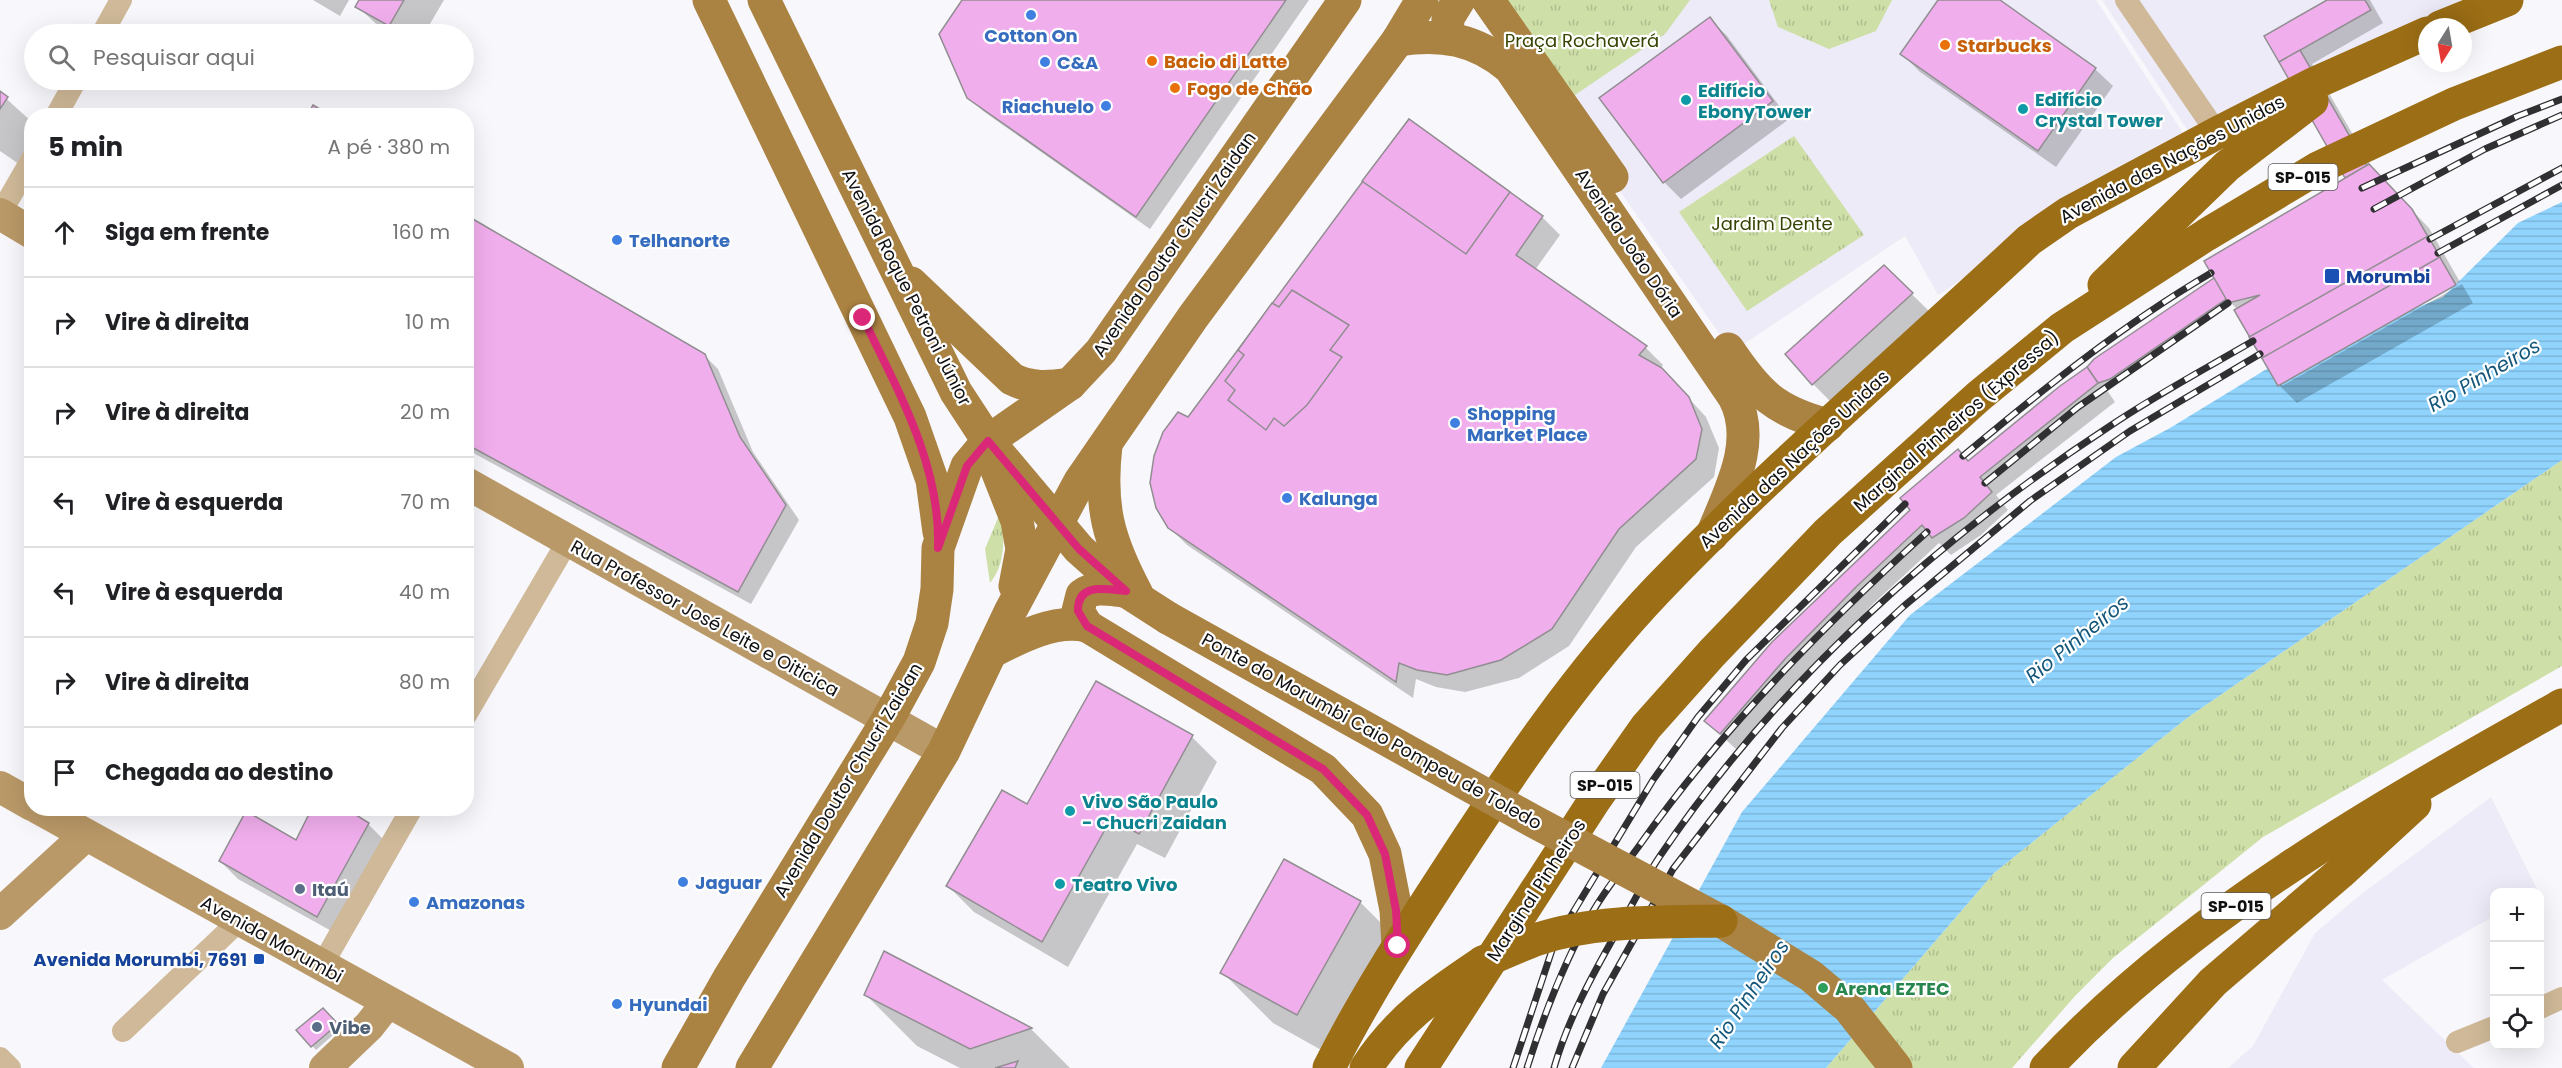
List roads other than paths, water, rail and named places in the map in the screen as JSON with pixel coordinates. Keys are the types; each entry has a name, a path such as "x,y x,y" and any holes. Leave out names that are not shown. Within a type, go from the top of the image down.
{"highway":[{"path":"2462,18 2507,0"},
{"name":"Avenida das Nações Unidas","path":"1329,1068 1398,946 1509,774 1563,700 1656,591 1828,425 2029,240 2068,213 2314,83 2418,37"},
{"path":"2062,328 2227,166 2367,60"},
{"name":"Marginal Pinheiros (Expressa)","path":"1828,532 1979,396 2062,328 2206,235 2318,168 2454,104 2562,62"},
{"name":"Marginal Pinheiros","path":"1421,1068 1594,801 1646,727 1712,653 1828,532"},
{"name":"SP-015","path":"2046,1068 2068,1044 2172,952 2293,864 2407,791 2562,705"},
{"path":"2134,1068 2213,982 2401,818 2447,770"},
{"path":"1366,1068 1384,1041 1424,1001 1483,962 1539,939 1565,933 1645,922 1721,921"}],"main road":[{"path":"709,0 910,417 937,500 938,548"},
{"name":"Avenida Roque Petroni Júnior","path":"764,0 957,392 988,441 1057,525 1090,561 1133,596 1168,618"},
{"name":"Avenida Doutor Chucri Zaidan","path":"678,1068 729,978 888,719 919,662 932,623 937,589 938,548 967,466 988,441 1070,384 1101,351 1345,0"},
{"path":"752,1068 944,751 1010,612 1080,481 1197,311 1398,40 1422,0"},
{"path":"1447,38 1448,18 1459,0"},
{"name":"Avenida João Dória","path":"1488,0 1758,390 1779,408 1828,425"},
{"name":"Avenida João Dória","path":"1398,40 1424,36 1447,38 1482,48 1510,68 1734,397 1742,415 1743,442 1739,464 1712,535"},
{"path":"896,267 1012,379 1025,385 1038,387 1070,384"},
{"path":"988,441 997,473 1017,521 1022,549 1010,612"},
{"path":"1106,443 1102,483 1105,507 1133,596"},
{"path":"1087,626 1078,611 1082,595 1089,590 1100,589 1133,596"},
{"name":"Ponte do Morumbi Caio Pompeu de Toledo","path":"1168,618 1533,821 1721,921 1811,976 1849,1008 1896,1068"},
{"path":"991,652 1035,632 1077,624 1087,626 1323,769 1367,815 1385,854 1396,910 1398,946"}],"street":[{"path":"107,24 120,0"},
{"path":"2126,0 2217,133"},
{"path":"60,108 70,90"},
{"path":"24,173 0,214 24,228"},
{"name":"Rua Professor José Leite e Oiticica","path":"474,488 567,542 944,751"},
{"path":"474,701 567,542"},
{"path":"0,787 24,800"},
{"name":"Avenida Morumbi","path":"51,816 508,1068"},
{"path":"321,966 407,816"},
{"path":"0,914 85,836"},
{"path":"123,1030 239,921"},
{"path":"2544,1006 2562,998"},
{"path":"325,1068 369,1026 387,1003"},
{"path":"2457,1042 2490,1029"},
{"path":"0,1058 10,1068"}],"water":[{"name":"Rio Pinheiros","path":"2562,202 2562,460 2187,718 1994,873 1826,1068 1601,1068 1742,812 1910,615 2116,457 2170,428 2265,370 2443,297 2518,223"}],"railway":[{"path":"2362,188 2518,116 2562,99"},
{"path":"2374,209 2485,149 2562,115"},
{"path":"2430,239 2562,168"},
{"path":"2438,253 2562,185"},
{"path":"1963,456 2114,336 2211,273"},
{"path":"1985,483 2078,407 2228,303"},
{"path":"1554,1068 1567,1029 1584,992 1655,863 1706,793 1755,732 1808,674 1922,566 1983,517 2046,470 2127,415 2253,341"},
{"path":"1572,1068 1603,994 1673,869 1782,728 1840,665 1904,606 2030,501 2130,431 2260,354"},
{"path":"1513,1068 1554,944 1653,780 1698,717 1746,660 1905,504"},
{"path":"1527,1068 1540,1028 1572,950 1608,887 1671,803 1738,721 1811,643 1927,532"}],"place":[{"name":"Cotton On","path":"1031,15"},
{"name":"Starbucks","path":"1945,45"},
{"name":"Bacio di Latte","path":"1152,61"},
{"name":"C&A","path":"1045,62"},
{"name":"Fogo de Chão","path":"1175,88"},
{"name":"Edifício EbonyTower","path":"1686,100"},
{"name":"Riachuelo","path":"1106,106"},
{"name":"Edifício Crystal Tower","path":"2023,109"},
{"name":"Telhanorte","path":"617,240"},
{"name":"Morumbi","path":"2332,276"},
{"name":"Shopping Market Place","path":"1455,423"},
{"name":"Kalunga","path":"1287,498"},
{"name":"Vivo São Paulo - Chucri Zaidan","path":"1070,811"},
{"name":"Jaguar","path":"683,882"},
{"name":"Teatro Vivo","path":"1060,884"},
{"name":"Itaú","path":"300,889"},
{"name":"Amazonas","path":"414,902"},
{"name":"Avenida Morumbi, 7691","path":"259,959"},
{"name":"Arena EZTEC","path":"1823,988"},
{"name":"Hyundai","path":"617,1004"},
{"name":"Vibe","path":"317,1027"}],"park label":[{"name":"Praça Rochaverá","path":"1582,40"},
{"name":"Jardim Dente","path":"1772,223"}]}
